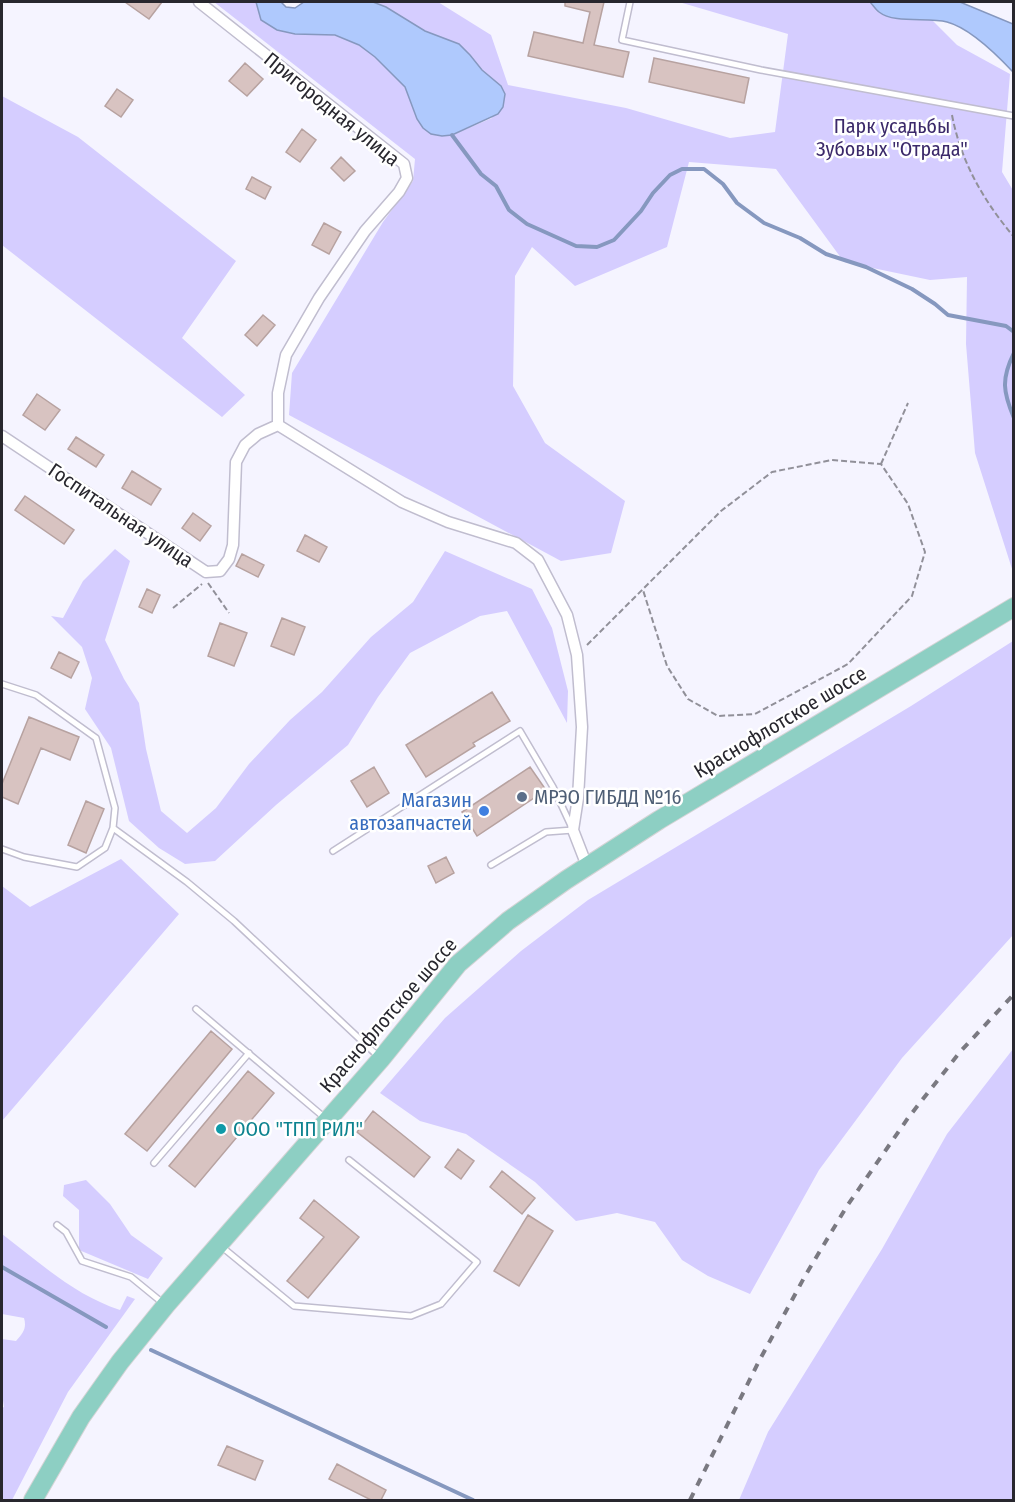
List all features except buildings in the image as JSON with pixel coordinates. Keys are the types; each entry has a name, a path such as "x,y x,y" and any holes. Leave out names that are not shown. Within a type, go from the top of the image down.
{"main road":[{"name":"Краснофлотское шоссе","path":"33,1500 81,1417 120,1362 218,1244 381,1059 458,964 508,921 587,866 669,814 1014,607"}],"street":[{"name":"Пригородная улица","path":"199,2 404,164 407,178 399,192 365,231 319,298 286,355 278,393 278,425"},
{"name":"Госпитальная улица","path":"2,436 206,572 220,571 230,559 233,545 236,462 245,445 258,434 278,425"},
{"path":"278,425 402,502 448,522 516,543 538,560 567,615 577,655 582,727 578,798 573,830 587,866"}],"lane":[{"path":"630,2 622,40 761,70 1014,116"},
{"path":"2,684 36,696 96,738 115,808 112,828 105,848 77,867 24,857 2,849"},
{"path":"333,851 520,731 553,787 573,830 546,832 490,865"},
{"path":"112,828 187,882 234,921 381,1059"},
{"path":"196,1009 327,1119"},
{"path":"154,1162 249,1053"},
{"path":"218,1244 294,1306 411,1316 441,1304 477,1262 349,1160"},
{"path":"57,1225 66,1232 82,1261 132,1277 166,1305"}],"path":[{"path":"951,105 968,169 995,214 1014,237"},
{"path":"882,464 908,403"},
{"path":"577,655 722,510 772,472 832,460 882,464"},
{"path":"643,590 666,666 688,699 718,716 755,714 776,703 848,664 912,596 925,552 908,504 882,464"},
{"path":"173,608 198,585 207,581 229,613"}],"green space":[{"name":"Парк усадьбы Зубовых \"Отрада\"","path":"214,2 256,2 261,20 270,26 287,32 342,37 363,48 400,80 409,96 417,119 452,135 492,118 501,86 482,70 459,44 425,31 386,7 373,2 438,2 491,35 508,85 626,108 730,138 775,132 788,34 679,2 870,2 876,9 890,17 931,19 957,45 1010,74 1002,172 1014,192 1013,572 975,453 966,344 967,277 930,280 844,262 776,169 689,162 667,247 575,286 532,247 515,276 513,386 545,443 625,501 611,553 561,561 289,415 292,373 383,222 413,181 415,159"},
{"path":"2,96 78,137 236,261 182,338 245,395 222,417 2,245"},
{"path":"115,549 130,561 105,640 124,679 139,703 146,749 161,811 187,833 216,808 249,764 290,720 322,692 371,637 413,602 445,551 532,589 552,628 568,691 567,723 507,611 480,616 410,653 378,697 348,745 276,805 215,861 185,864 159,848 129,821 111,748 85,709 92,678 82,647 51,616 63,618 83,581"},
{"path":"1013,641 1013,935 902,1058 819,1170 750,1294 708,1276 682,1260 655,1222 617,1213 576,1221 535,1182 466,1134 420,1121 380,1093 445,1018 521,951 588,900 911,706"},
{"path":"121,859 179,914 2,1121 2,886 30,907"},
{"path":"1013,1049 1013,1500 739,1500 768,1432 882,1249 947,1134"},
{"path":"86,1180 110,1204 131,1235 163,1258 148,1279 79,1250 79,1210 63,1196 64,1185"},
{"path":"2,1234 72,1287 103,1304 120,1310 127,1296 135,1299 68,1392 12,1500 2,1500 2,1408 4,1407 2,1339 16,1341 25,1325 24,1318 2,1314"}],"water":[{"path":"256,2 281,2 286,7 295,8 304,2 373,2 386,7 425,31 459,44 482,70 501,86 505,94 503,107 498,114 452,135 431,134 417,119 405,87 375,57 359,45 335,35 295,34 277,30 261,20"},
{"path":"870,2 960,2 1013,24 1013,72 983,43 956,25 947,22 885,16"}],"waterway":[{"path":"452,135 481,174 496,186 509,210 527,224 576,246 597,247 614,240 670,175 682,169 704,169 723,184 737,203 764,223 800,238 826,254 866,267 912,289 948,315 1006,326 1014,332"},
{"path":"1014,353 1005,378 1006,393 1014,418"},
{"path":"2,1267 106,1327"},
{"path":"151,1350 473,1500"}],"railway":[{"path":"690,1500 758,1363 805,1276 847,1206 908,1118 960,1052 1014,994"}],"place":[{"name":"МРЭО ГИБДД №16","path":"522,797"},
{"name":"Магазин автозапчастей","path":"484,811"},
{"name":"ООО \"ТПП РИЛ\"","path":"221,1129"}]}
